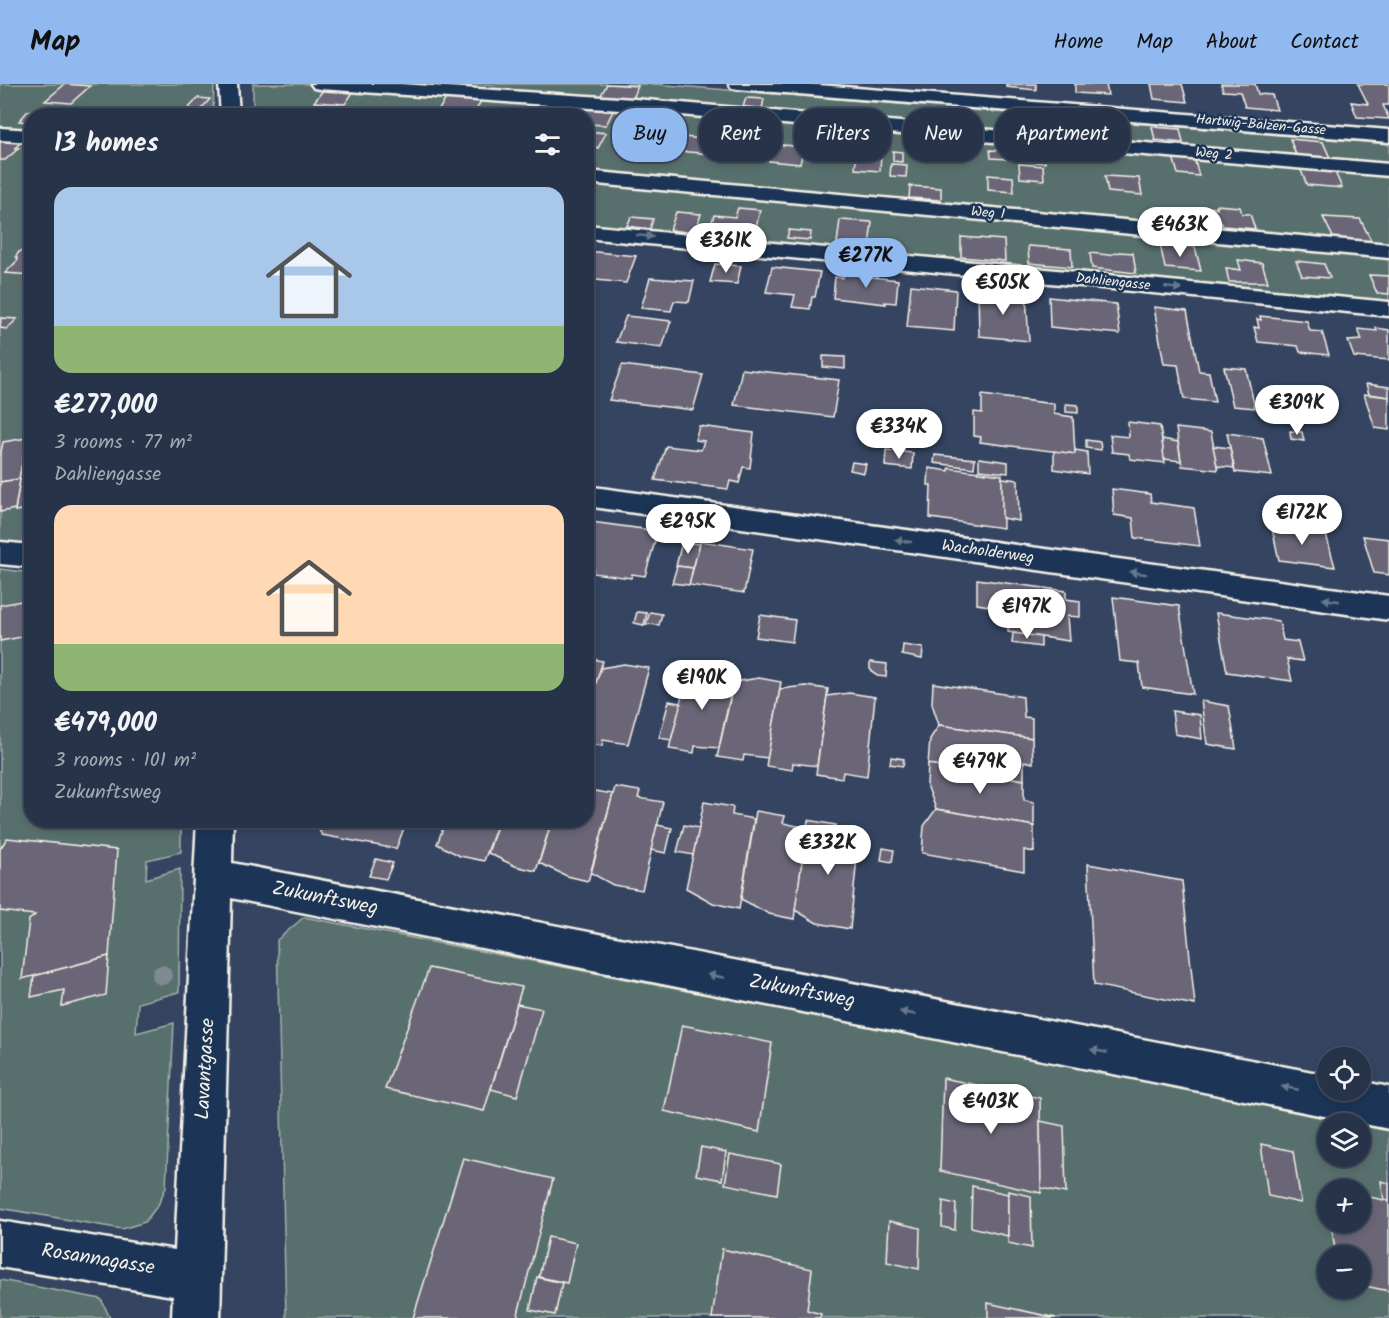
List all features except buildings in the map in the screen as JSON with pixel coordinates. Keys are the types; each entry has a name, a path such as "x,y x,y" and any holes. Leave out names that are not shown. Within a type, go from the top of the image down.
{"street":[{"path":"228,84 230,108"},
{"name":"Weg 2","path":"321,84 634,105 1389,170"},
{"name":"Hartwig-Balzen-Gasse","path":"738,84 1389,136"},
{"path":"0,134 24,136"},
{"name":"Weg 1","path":"594,178 1389,251"},
{"name":"Dahliengasse","path":"594,232 1389,309"},
{"name":"Wacholderweg","path":"594,497 1389,608"},
{"path":"0,553 24,555"},
{"name":"Lavantgasse","path":"197,1298 215,877 215,828"},
{"name":"Zukunftsweg","path":"215,877 1389,1108"},
{"name":"Rosannagasse","path":"0,1244 197,1298"}],"green space":[{"path":"0,84 214,84 213,108 24,108 24,545 0,543"},
{"path":"253,84 654,84 948,108 903,108 903,162 983,162 983,111 995,112 995,162 1130,162 1130,123 1389,144 1389,308 594,229 594,108 253,108"},
{"path":"0,569 24,572 24,828 181,828 181,852 147,860 146,879 180,869 179,992 138,1003 136,1033 174,1023 166,1187 158,1205 145,1222 122,1229 0,1208"},
{"path":"304,917 879,1028 1317,1116 1317,1167 1371,1167 1371,1127 1389,1131 1389,1318 286,1318 277,940"},
{"path":"0,1280 101,1299 110,1318 0,1318"}]}
